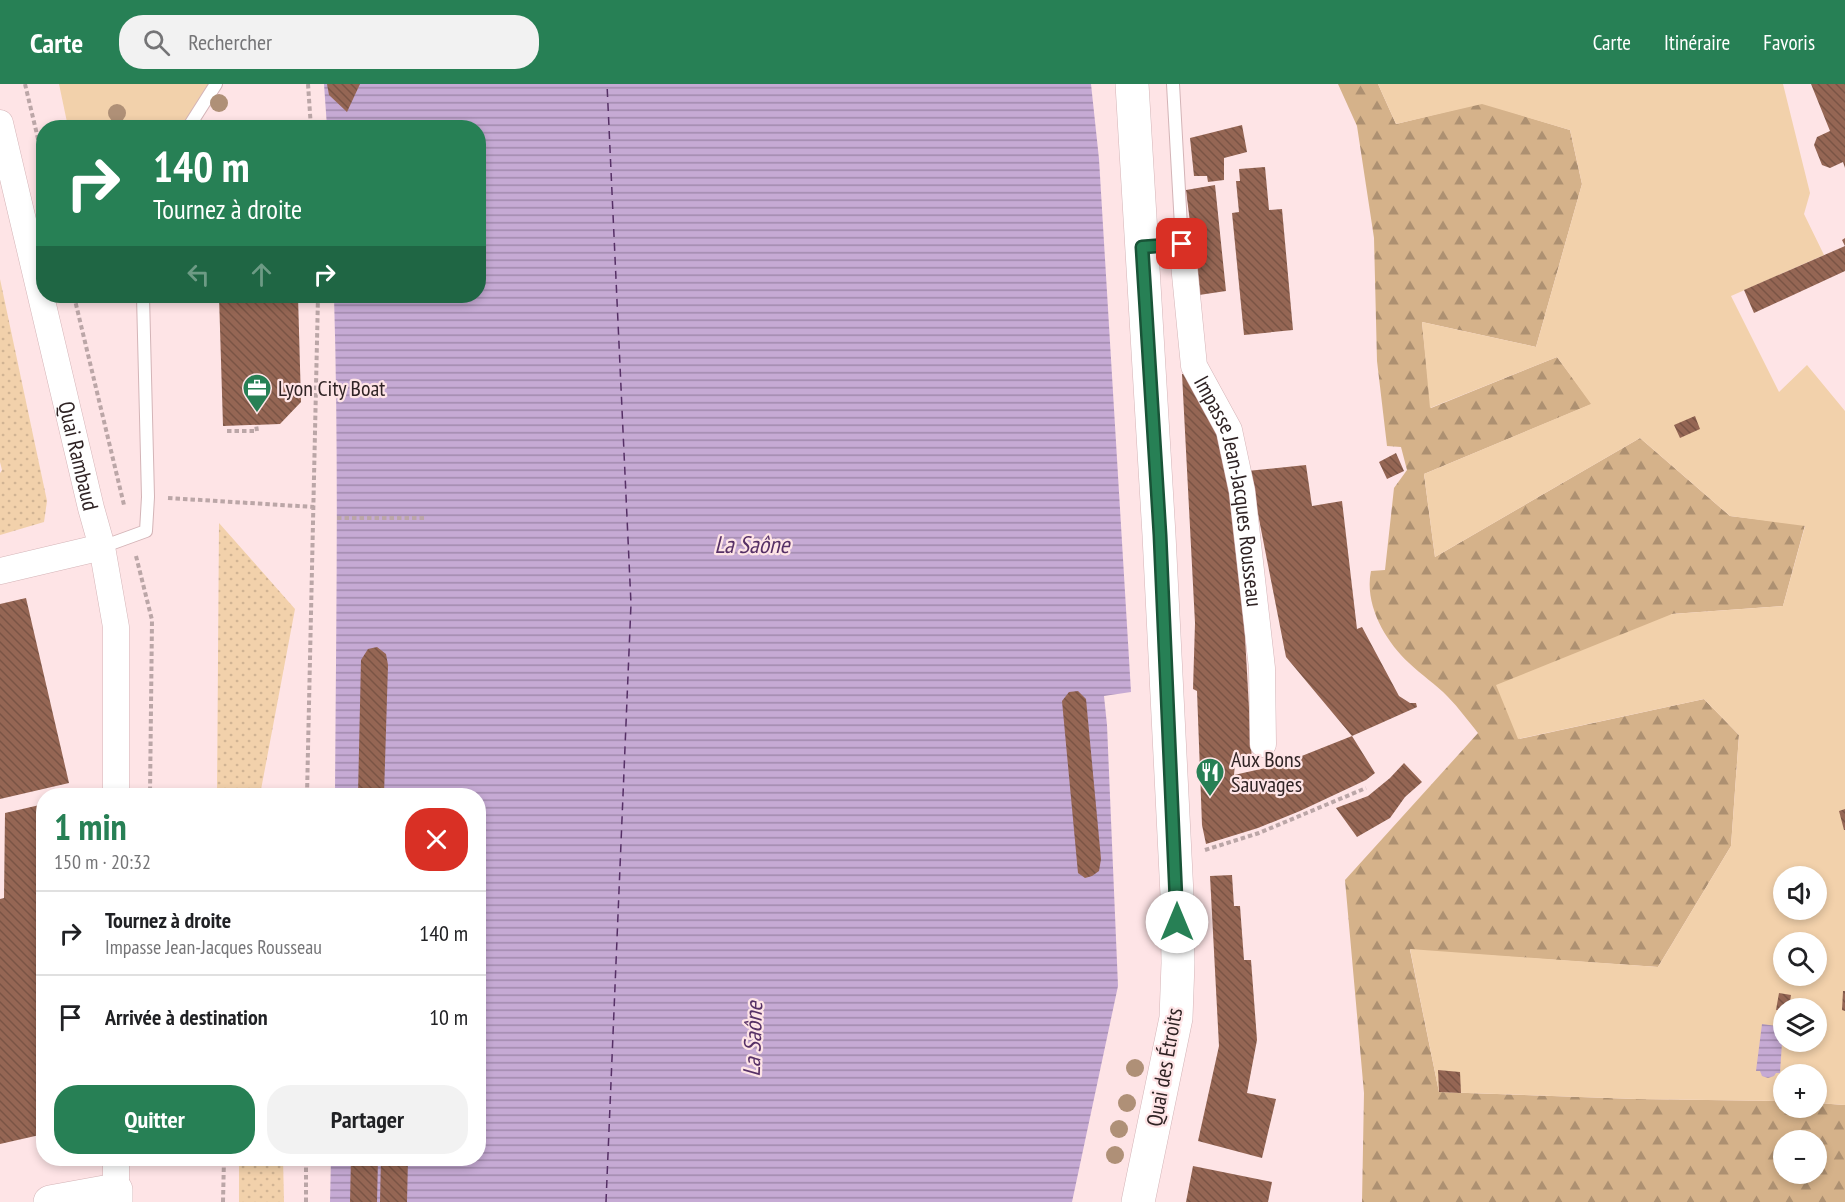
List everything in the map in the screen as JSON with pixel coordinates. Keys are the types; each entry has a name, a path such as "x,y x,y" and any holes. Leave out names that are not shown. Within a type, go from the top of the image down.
{"street":[{"name":"Quai des Étroits","path":"1132,84 1160,535 1177,894 1176,1018 1138,1202"},
{"name":"Quai Rambaud","path":"0,123 36,276"},
{"path":"1142,247 1182,244"},
{"name":"Impasse Jean-Jacques Rousseau","path":"1182,244 1194,366 1229,430 1242,491 1262,668 1263,744"},
{"name":"Quai Rambaud","path":"42,303 102,547 116,627 116,788"},
{"path":"0,571 102,547"},
{"path":"50,1202 116,1183"}],"lane":[{"path":"193,120 216,84"},
{"path":"1173,84 1182,244"},
{"path":"102,547 146,531 148,497 143,303"}],"path":[{"path":"25,84 36,130"},
{"path":"308,84 310,120"},
{"path":"307,788 318,303"},
{"path":"227,431 257,431 256,425"},
{"path":"148,497 314,507"},
{"path":"337,518 425,518"},
{"path":"1208,849 1259,833 1366,788"},
{"path":"223,1202 224,1166"},
{"path":"306,1166 306,1202"}],"shaded area":[{"path":"59,84 216,84 193,120 67,120"},
{"path":"1378,84 1783,84 1810,193 1804,214 1824,255 1731,296 1779,392 1807,365 1845,411 1845,1105 1827,1104 1827,1064 1773,1064 1773,1101 1439,1092 1410,949 1658,967 1731,846 1739,735 1704,699 1518,739 1496,685 1672,614 1783,606 1805,526 1730,516 1640,438 1435,557 1424,474 1591,404 1557,357 1430,408 1422,322 1536,347 1582,184 1570,130 1482,104 1396,124"},
{"path":"0,279 47,501 44,522 0,535 0,473 2,470 0,462"},
{"path":"219,523 295,609 261,788 217,788"},
{"path":"239,1166 283,1166 284,1202 239,1202"}],"green space":[{"path":"1338,84 1378,84 1396,124 1482,103 1570,130 1582,184 1536,347 1422,322 1431,408 1557,357 1592,404 1424,474 1435,557 1640,438 1730,516 1805,525 1783,606 1672,614 1519,739 1704,699 1739,735 1731,846 1658,967 1410,950 1439,1092 1773,1101 1773,1118 1827,1118 1827,1104 1845,1105 1845,1202 1362,1202 1364,1093 1345,880 1478,733 1448,697 1409,663 1392,644 1378,621 1371,596 1371,571 1385,570 1394,488 1407,470 1401,447 1387,446 1377,361 1374,238 1357,126"}],"water":[{"name":"La Saône","path":"324,84 1091,84 1099,159 1131,692 1104,696 1118,986 1072,1202 330,1202 331,1166 486,1166 486,788 335,788 337,483 334,303 486,303 486,120 327,120"},
{"path":"1762,1024 1773,1026 1773,1052 1781,1052 1781,1064 1773,1064 1773,1076 1768,1078 1762,1076 1760,1071 1756,1071"}],"building":[{"path":"327,84 360,84 347,112 329,95"},
{"path":"1811,84 1845,84 1845,168 1843,162 1830,168 1822,165 1814,145 1817,137 1830,131"},
{"path":"1242,125 1247,152 1224,158 1224,180 1208,182 1207,176 1194,176 1190,138"},
{"path":"1265,167 1269,210 1282,209 1293,330 1244,335 1232,213 1239,212 1236,181 1240,181 1239,169"},
{"path":"1215,185 1226,291 1199,295 1186,190"},
{"path":"1845,246 1845,271 1754,313 1744,290"},
{"path":"219,303 298,303 301,402 280,424 223,426"},
{"path":"1182,374 1189,374 1222,426 1240,548 1252,761 1235,763 1234,775 1279,765 1352,736 1375,773 1366,780 1300,811 1258,828 1206,844 1202,825 1197,691 1193,689 1195,623"},
{"path":"1695,416 1700,429 1680,438 1674,425"},
{"path":"1396,453 1404,471 1387,479 1379,462"},
{"path":"1306,465 1312,506 1342,501 1357,629 1362,627 1399,696 1410,703 1416,703 1417,707 1352,736 1286,657 1258,514 1251,516 1247,471"},
{"path":"26,598 69,783 36,788 36,791 0,799 0,604"},
{"path":"377,647 386,654 388,665 384,788 358,788 361,660 368,649"},
{"path":"1078,691 1086,699 1101,859 1099,871 1085,878 1078,873 1062,701 1069,692"},
{"path":"1404,763 1422,782 1405,797 1390,818 1357,837 1336,808 1368,796"},
{"path":"36,806 36,1136 0,1144 0,899 4,898 5,813"},
{"path":"1845,809 1845,830 1844,830 1839,811"},
{"path":"1232,875 1234,906 1240,906 1244,960 1251,960 1257,1040 1247,1093 1276,1099 1262,1158 1198,1141 1219,1046 1210,876"},
{"path":"1843,991 1845,991 1845,1011 1842,1010"},
{"path":"1779,993 1791,995 1791,998 1778,998"},
{"path":"1438,1070 1460,1072 1461,1093 1439,1092"},
{"path":"351,1166 378,1166 377,1202 350,1202"},
{"path":"381,1166 408,1166 407,1202 380,1202"},
{"path":"1193,1166 1272,1182 1268,1202 1186,1202"}],"ferry route":[{"path":"606,1202 631,604 607,84"}],"place":[{"name":"Lyon City Boat","path":"257,414"},
{"name":"Aux Bons Sauvages","path":"1210,798"}],"route":[{"path":"1177,922 1160,535 1142,247 1182,244"}]}
